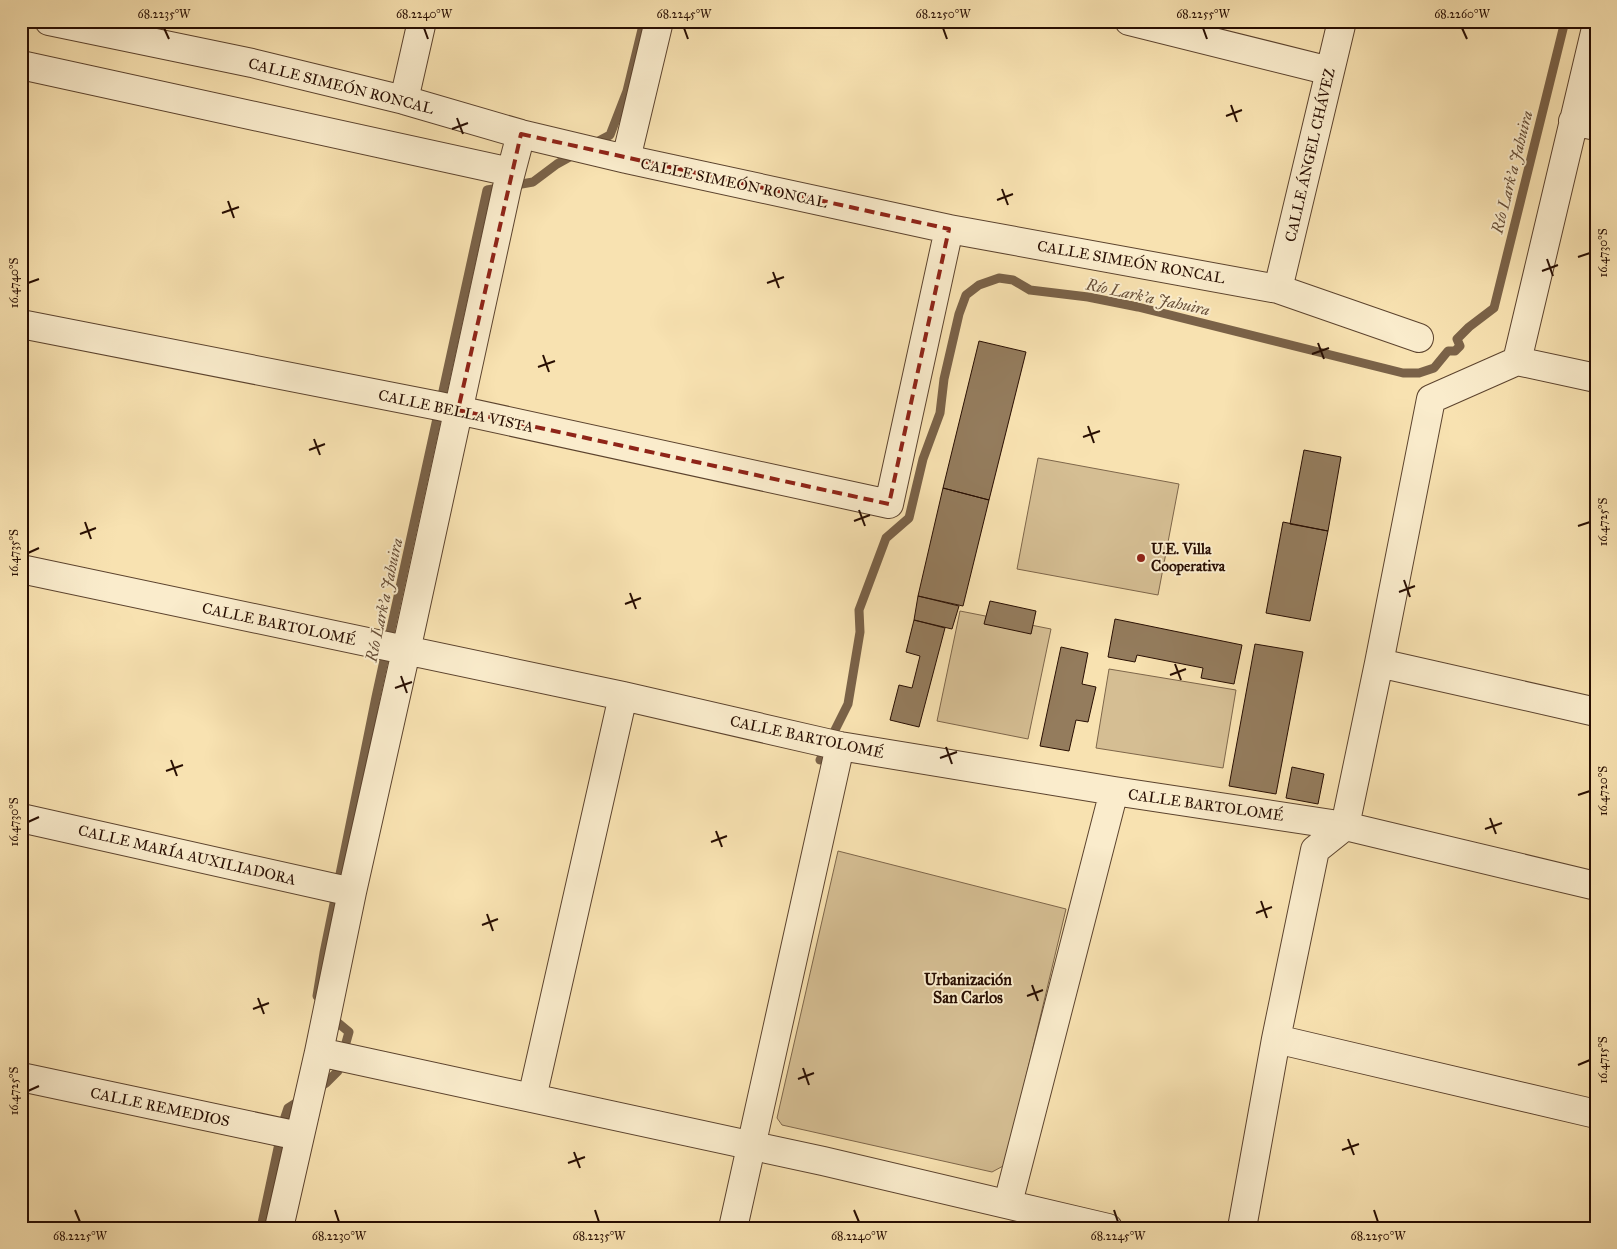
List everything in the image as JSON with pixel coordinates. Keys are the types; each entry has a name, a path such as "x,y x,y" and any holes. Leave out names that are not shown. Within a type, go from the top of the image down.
{"street":[{"name":"CALLE SIMEÓN RONCAL","path":"49,21 252,63 404,100 521,134 626,159 949,229 1278,289 1420,338"},
{"path":"404,100 422,21"},
{"path":"626,159 658,21"},
{"path":"1130,21 1330,71"},
{"name":"CALLE ÁNGEL CHÁVEZ","path":"1278,289 1342,21"},
{"path":"1517,361 1585,124 1596,28"},
{"path":"21,65 511,172"},
{"path":"279,1228 458,410 521,134"},
{"name":"CALLE BELLA VISTA","path":"21,324 458,410 889,504 949,229"},
{"path":"1242,1228 1276,1039 1315,850 1345,826 1431,399 1517,361 1596,378"},
{"name":"CALLE BARTOLOMÉ","path":"21,569 623,696 840,746 1114,791 1345,826 1596,886"},
{"path":"1379,663 1596,712"},
{"path":"532,1098 623,696"},
{"path":"732,1228 840,746"},
{"path":"1008,1203 1114,791"},
{"name":"CALLE MARÍA AUXILIADORA","path":"21,818 352,892"},
{"path":"1276,1039 1596,1114"},
{"path":"319,1052 751,1145 1008,1203 1108,1228"},
{"name":"CALLE REMEDIOS","path":"21,1077 299,1136"}],"highlighted area":[{"path":"521,134 949,229 889,504 458,410"}],"shaded area":[{"path":"1038,458 1179,484 1158,595 1017,569"},
{"path":"960,611 1051,629 1028,739 937,721"},
{"path":"1109,669 1236,690 1223,768 1096,748"},
{"path":"838,851 1066,909 1005,1165 992,1172 782,1125 777,1118"}],"building":[{"path":"979,341 1026,352 989,500 943,488"},
{"path":"1304,450 1341,457 1328,531 1290,524"},
{"path":"943,488 989,500 963,606 918,596"},
{"path":"1283,522 1328,531 1310,621 1266,613"},
{"path":"918,596 959,606 952,629 914,620"},
{"path":"990,601 1036,611 1031,634 984,624"},
{"path":"1115,619 1242,645 1234,684 1201,678 1203,668 1137,655 1135,662 1108,657"},
{"path":"914,620 945,628 919,727 890,720 899,685 912,688 920,656 906,652"},
{"path":"1255,644 1303,652 1276,794 1229,786"},
{"path":"1061,647 1088,653 1082,684 1096,687 1088,722 1076,720 1069,751 1040,746"},
{"path":"1292,767 1324,774 1318,804 1286,798"}],"waterway":[{"name":"Río Lark’a Jahuira","path":"593,144 610,135 627,91 644,21"},
{"name":"Río Lark’a Jahuira","path":"820,760 848,704 860,632 859,610 886,538 909,518 923,459 940,413 944,379 959,314 966,295 979,285 999,278 1013,280 1030,290 1088,297 1138,307 1403,373 1419,373 1434,368 1448,351 1455,351 1460,346 1457,339 1494,308 1565,21"},
{"name":"Río Lark’a Jahuira","path":"317,996 376,697 487,190 533,182 557,164 575,154"},
{"name":"Río Lark’a Jahuira","path":"317,1089 338,1071 349,1032 331,1017"},
{"name":"Río Lark’a Jahuira","path":"261,1228 284,1120 288,1108 302,1099"}],"place":[{"name":"U.E. Villa Cooperativa","path":"1141,558"}],"district":[{"name":"Urbanización San Carlos","path":"968,988"}]}
